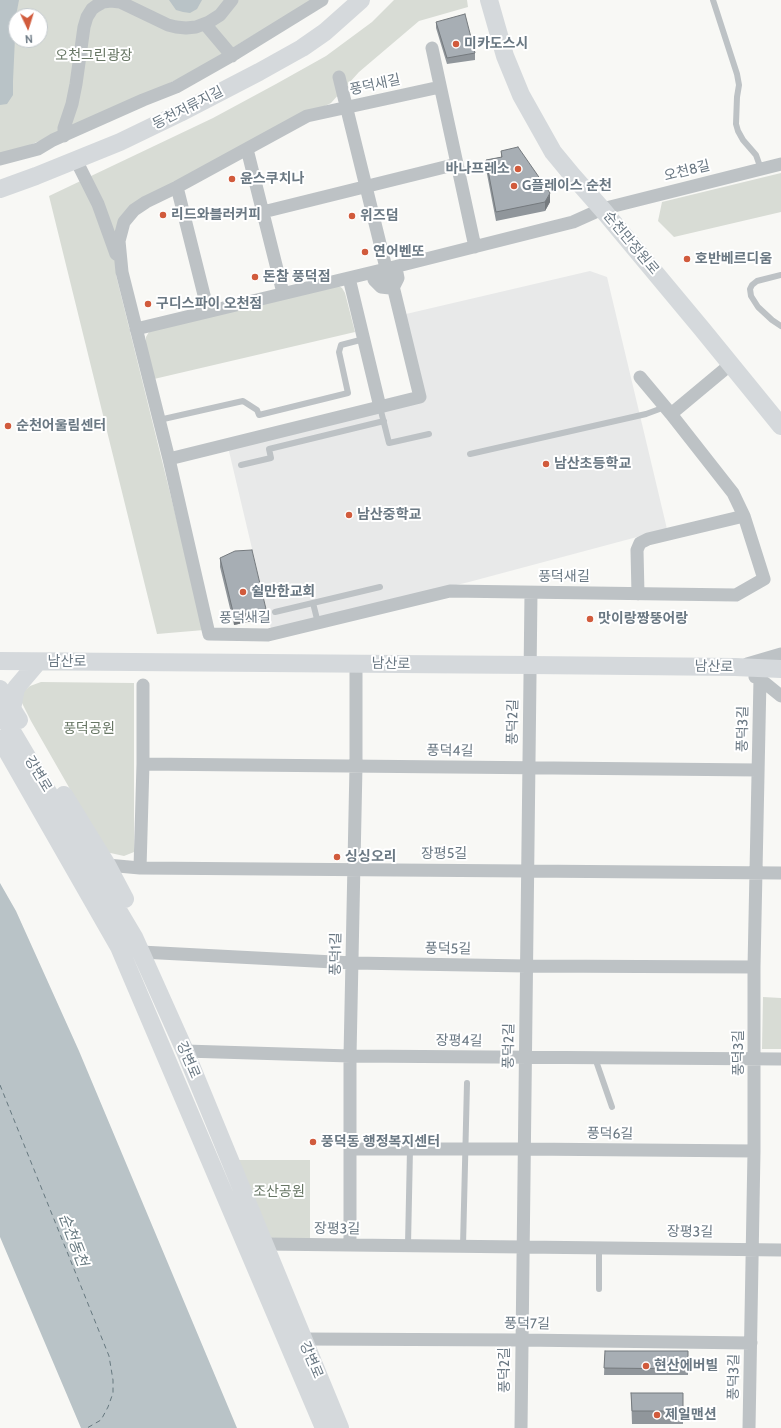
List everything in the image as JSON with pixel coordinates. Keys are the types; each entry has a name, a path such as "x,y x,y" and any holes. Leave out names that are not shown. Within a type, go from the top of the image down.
{"main road":[{"name":"동천저류지길","path":"0,189 120,142 180,113 302,48 325,32 361,0"},
{"name":"순천만정원로","path":"489,2 505,56 521,95 553,152 572,176 602,208 781,426"},
{"name":"남산로","path":"0,661 356,663 735,667 781,669"},
{"path":"6,710 16,688 38,662"},
{"path":"0,689 6,710 107,865 125,899 131,945"},
{"name":"강변로","path":"6,710 131,945 185,1051 340,1428"},
{"name":"강변로","path":"0,740 131,945 324,1428"},
{"path":"0,764 87,914 131,945"}],"street":[{"path":"64,136 64,128 72,104 76,84 84,27 87,17 92,9 103,2 120,2 176,27 186,28 204,24 220,15 232,0"},
{"path":"0,159 38,149 143,100 176,87 232,56 322,0"},
{"path":"204,24 232,56"},
{"path":"432,48 475,247"},
{"path":"169,459 420,397 339,77"},
{"name":"풍덕새길","path":"440,87 307,116 178,187 146,202 134,210 128,217 120,233 119,241 122,272 169,459 209,634 268,635 450,591 736,595 764,579 744,516 733,493 668,410 640,377"},
{"path":"247,149 283,294"},
{"path":"76,160 100,208 122,272"},
{"path":"263,212 457,164"},
{"name":"오천8길","path":"602,208 781,164"},
{"path":"178,187 208,311"},
{"path":"100,208 113,217 128,217"},
{"path":"136,329 349,278 389,277 475,247 573,222 602,208"},
{"path":"349,278 380,407"},
{"path":"668,410 731,364"},
{"path":"638,594 637,550 640,543 648,539 744,516"},
{"name":"풍덕2길","path":"521,1428 528,768 532,593"},
{"path":"735,667 781,654"},
{"name":"풍덕1길","path":"350,1245 350,1056 356,766 356,663"},
{"path":"735,667 760,678 781,696"},
{"name":"풍덕3길","path":"749,1428 755,1059 754,967 760,678"},
{"path":"140,868 143,764 143,685"},
{"name":"풍덕4길","path":"143,764 758,770"},
{"name":"장평5길","path":"107,865 140,868 781,873"},
{"name":"풍덕5길","path":"131,945 352,963 526,966 754,967"},
{"name":"장평4길","path":"185,1051 350,1056 781,1059"},
{"name":"풍덕6길","path":"350,1149 754,1151"},
{"name":"장평3길","path":"264,1244 781,1250"},
{"name":"풍덕7길","path":"303,1339 751,1343"}],"lane":[{"path":"713,0 738,74 739,85 736,97 736,124 743,140 756,155 761,169"},
{"path":"781,275 757,281 750,289 751,296 758,308 781,326"},
{"path":"159,420 243,401 257,410 259,415 348,393 339,352 342,345 364,339"},
{"path":"380,407 389,443 429,434"},
{"path":"470,454 668,410"},
{"path":"240,465 271,458 269,450 384,421"},
{"path":"275,612 380,587"},
{"path":"313,603 318,623"},
{"path":"595,1058 612,1107"},
{"path":"463,1246 467,1083"},
{"path":"408,1245 410,1149"},
{"path":"599,1247 599,1289"}],"shaded area":[{"path":"590,271 607,277 667,529 469,582 271,629 228,447 425,400 406,314"}],"green space":[{"name":"오천그린광장","path":"0,0 312,0 189,74 114,109 23,148 0,154"},
{"path":"394,0 467,0 468,7 419,21 359,72 331,103 139,201 128,213 116,275 204,630 157,634 49,196 213,118 326,56 372,22"},
{"path":"781,173 781,212 674,237 658,221 662,202"},
{"path":"337,285 342,288 345,293 355,332 154,379 146,345 146,337 150,330"},
{"name":"풍덕공원","path":"41,682 134,683 134,852 124,856 106,852 31,721 20,699 24,691 30,686"},
{"path":"763,997 781,998 781,1049 762,1049"},
{"name":"조산공원","path":"233,1160 310,1160 310,1239 266,1239"}],"water":[{"path":"0,0 19,0 18,8 8,8 8,48 15,48 13,95 7,104 0,105"},
{"path":"169,0 202,0 197,9 190,13 176,10"},
{"name":"순천동천","path":"0,883 16,911 79,1051 237,1428 81,1428 0,1237"}],"building":[{"name":"미카도스시","path":"465,14 475,53 447,58 436,22"},
{"name":"G플레이스 순천","path":"518,147 550,193 545,202 496,212 486,160 502,157 501,151"},
{"name":"쉴만한교회","path":"252,550 266,609 234,616 220,558 235,551"},
{"name":"현산에버빌","path":"605,1351 688,1351 688,1369 604,1368"},
{"path":"631,1393 683,1393 683,1411 632,1411"}],"ferry route":[{"path":"0,1085 109,1356 113,1380 113,1393 101,1420 87,1428"}],"place":[{"name":"미카도스시","path":"456,44"},
{"name":"바나프레소","path":"518,169"},
{"name":"윤스쿠치나","path":"232,179"},
{"name":"G플레이스 순천","path":"514,186"},
{"name":"리드와블러커피","path":"163,215"},
{"name":"위즈덤","path":"352,216"},
{"name":"연어벤또","path":"365,252"},
{"name":"호반베르디움","path":"687,259"},
{"name":"돈참 풍덕점","path":"255,277"},
{"name":"구디스파이 오천점","path":"148,304"},
{"name":"순천어울림센터","path":"8,426"},
{"name":"남산초등학교","path":"546,464"},
{"name":"남산중학교","path":"349,515"},
{"name":"쉴만한교회","path":"243,592"},
{"name":"맛이랑짱뚱어랑","path":"590,619"},
{"name":"싱싱오리","path":"337,857"},
{"name":"풍덕동 행정복지센터","path":"313,1142"},
{"name":"현산에버빌","path":"646,1366"},
{"name":"제일맨션","path":"657,1415"}]}
